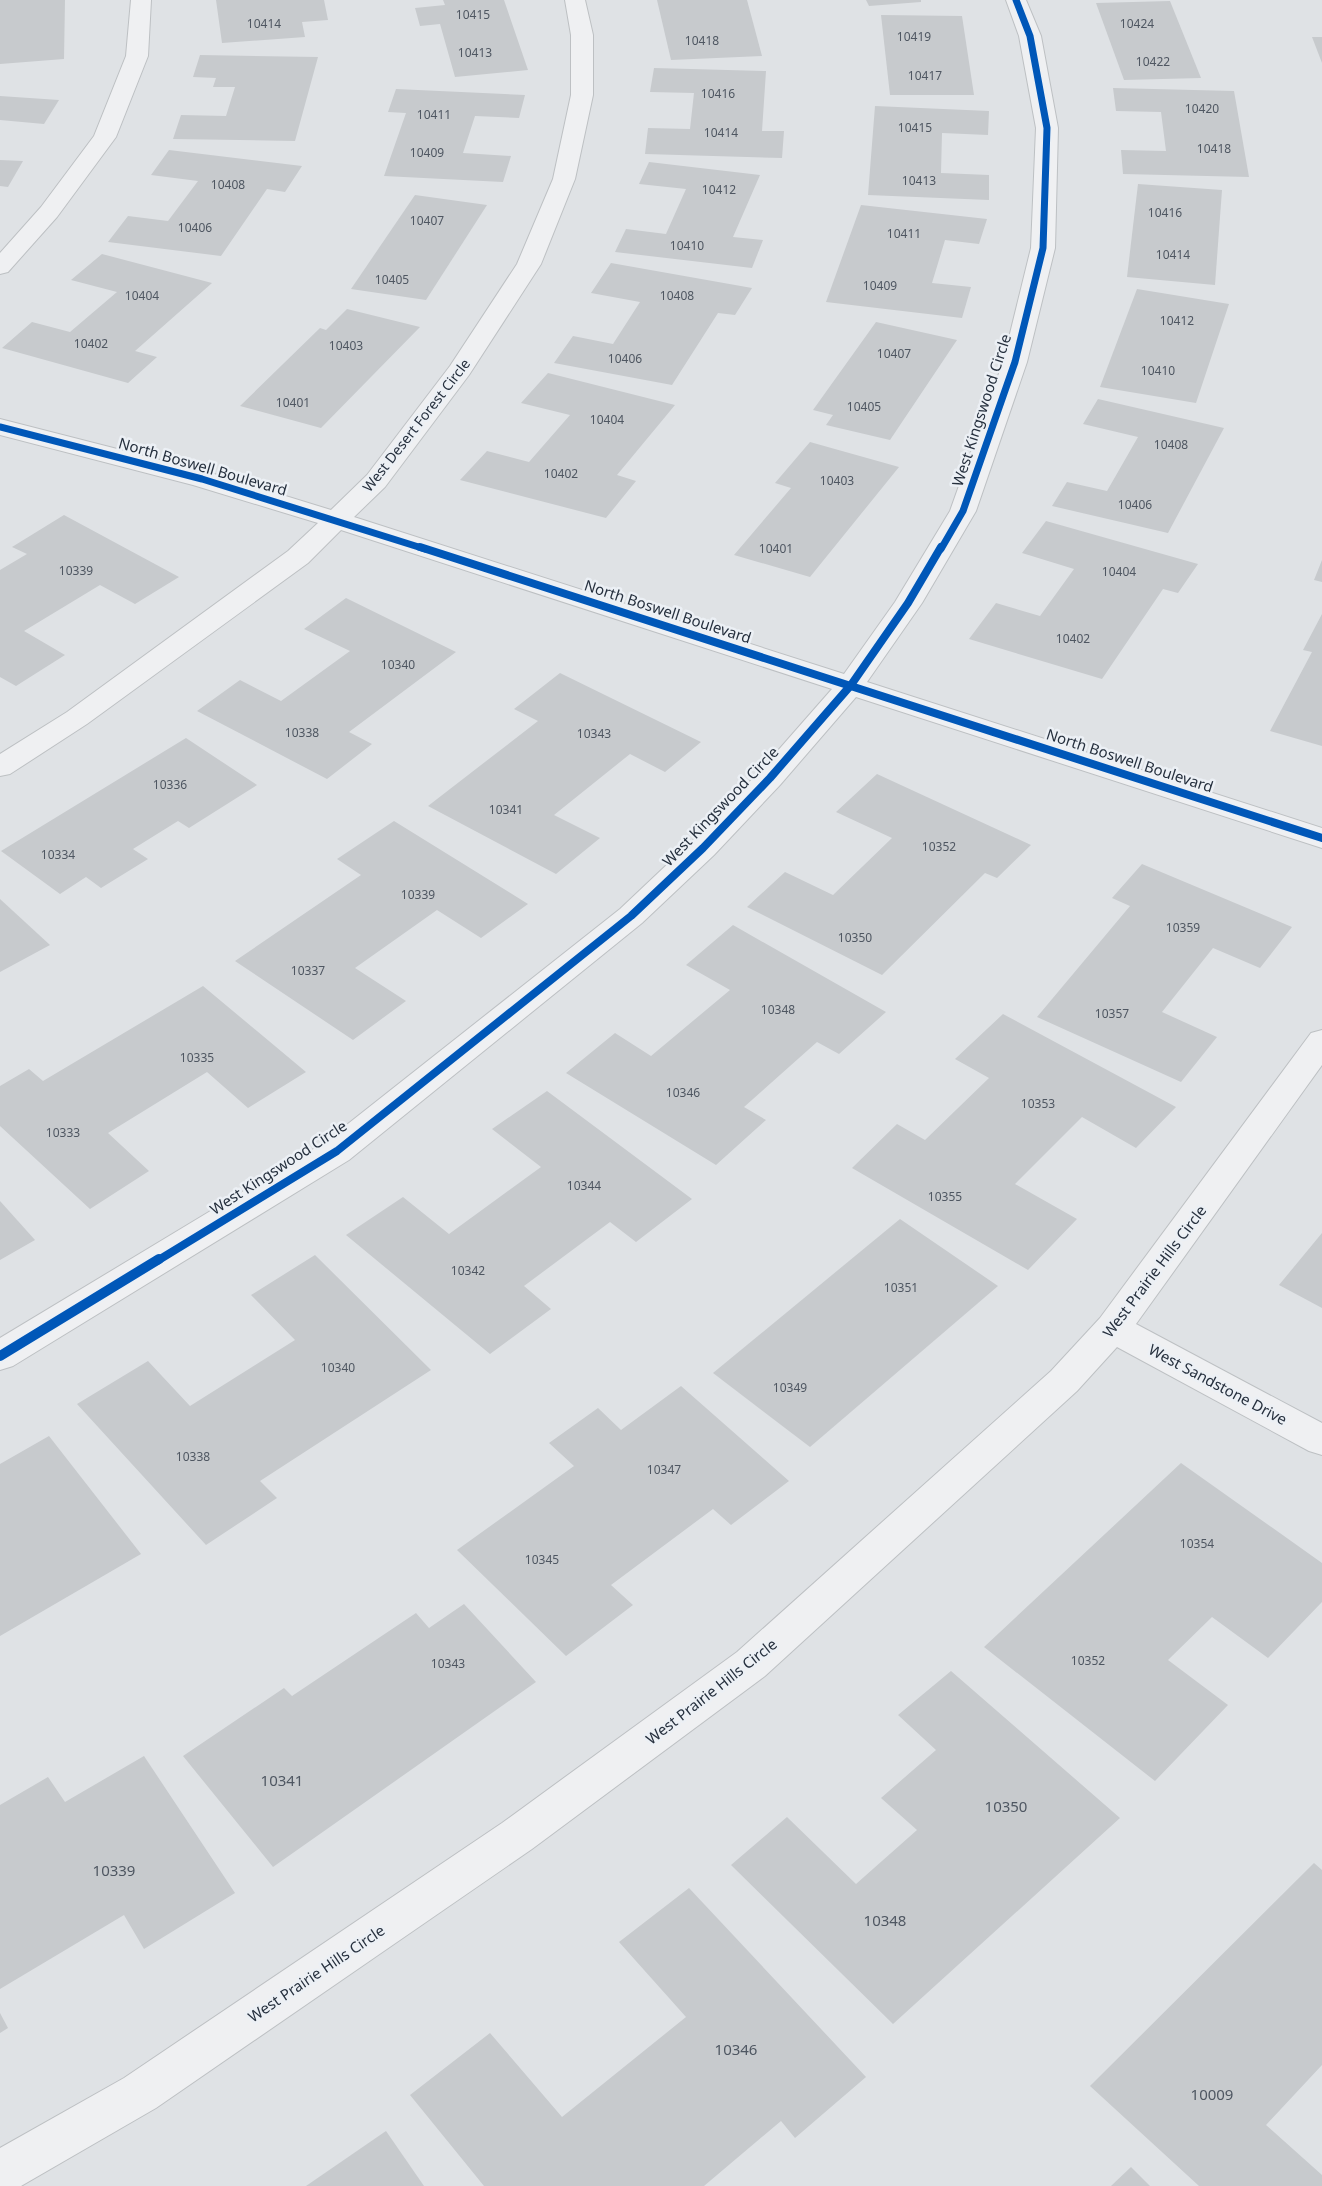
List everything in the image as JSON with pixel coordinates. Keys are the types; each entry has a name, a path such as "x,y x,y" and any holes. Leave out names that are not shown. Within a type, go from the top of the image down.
{"street":[{"path":"0,267 49,212 105,137 137,56 141,0"},
{"name":"West Desert Forest Circle","path":"0,767 77,718 279,571 376,481 460,370 529,264 564,179 582,95 582,35 575,0"},
{"name":"West Kingswood Circle","path":"0,1356 337,1151 631,916 703,848 770,778 850,685 908,603 963,511 1021,339 1043,248 1047,128 1030,36 1016,0"},
{"name":"North Boswell Boulevard","path":"0,427 202,478 1322,838"},
{"name":"West Prairie Hills Circle","path":"0,2173 159,2080 517,1836 751,1664 1064,1380 1113,1328 1322,1041"},
{"name":"West Sandstone Drive","path":"1113,1328 1322,1440"}],"building":[{"path":"0,0 65,0 64,59 0,64"},
{"path":"216,0 324,0 328,20 302,22 305,37 222,43"},
{"path":"443,0 504,0 528,70 455,77 440,24 420,26 415,8 445,5"},
{"path":"657,0 747,0 762,56 671,60"},
{"path":"866,0 921,0 921,2 869,6"},
{"path":"1170,1 1201,78 1124,80 1096,3"},
{"path":"881,15 962,16 974,95 890,95"},
{"path":"1312,37 1322,37 1322,63"},
{"path":"200,55 318,57 295,141 173,139 181,115 226,116 235,87 213,87 216,78 193,77"},
{"path":"654,68 766,71 762,131 784,131 782,158 645,154 648,128 690,129 694,93 650,92"},
{"path":"1113,88 1234,91 1249,177 1123,174 1121,150 1166,151 1161,112 1116,111"},
{"path":"396,89 525,95 519,118 475,116 463,153 511,156 503,182 384,176 406,113 388,112"},
{"path":"0,96 59,100 44,124 0,120"},
{"path":"875,106 989,111 988,135 942,133 941,173 989,175 989,200 868,195"},
{"path":"169,150 302,166 285,192 267,189 221,256 108,242 128,216 168,221 198,181 151,175"},
{"path":"0,160 23,161 8,187 0,186"},
{"path":"649,162 760,175 733,237 763,240 752,268 615,252 626,229 666,234 686,189 639,184"},
{"path":"1138,184 1222,190 1215,285 1127,277"},
{"path":"415,195 487,205 426,300 351,289"},
{"path":"861,205 987,219 979,244 945,240 932,283 971,287 962,318 826,302"},
{"path":"102,254 212,283 135,351 157,357 128,383 2,348 32,322 70,332 117,292 71,280"},
{"path":"611,263 752,288 735,315 718,313 672,385 554,363 573,336 613,344 640,302 591,293"},
{"path":"1137,289 1229,304 1196,403 1100,387"},
{"path":"347,309 420,327 321,428 240,406 320,328 326,330"},
{"path":"876,322 957,340 890,440 826,425 833,415 813,410"},
{"path":"548,373 675,405 617,475 636,481 606,518 460,480 487,451 529,462 570,415 521,403"},
{"path":"1098,399 1224,428 1168,533 1052,506 1067,482 1107,491 1138,437 1083,424"},
{"path":"810,442 899,467 810,577 734,555 791,488 775,483"},
{"path":"64,515 179,577 135,604 100,585 24,631 65,655 16,686 0,677 0,570 27,554 12,547"},
{"path":"1046,521 1198,564 1178,593 1163,589 1102,679 969,639 996,603 1040,616 1074,569 1022,553"},
{"path":"1322,560 1322,582 1314,580"},
{"path":"346,598 456,652 349,732 372,744 327,779 197,711 240,680 281,701 350,651 304,629"},
{"path":"1322,614 1322,746 1270,731 1312,652 1303,650"},
{"path":"560,673 701,742 665,772 630,754 554,815 600,838 556,874 428,806 538,721 514,709"},
{"path":"186,738 257,785 189,828 178,821 133,849 148,859 101,888 86,877 60,894 1,851"},
{"path":"877,774 1031,845 997,878 985,873 882,975 747,907 785,872 833,895 892,838 836,812"},
{"path":"394,821 528,904 481,938 437,910 355,968 406,1001 353,1040 235,961 361,875 337,859"},
{"path":"1142,864 1292,927 1260,968 1213,948 1162,1012 1217,1037 1181,1082 1037,1017 1130,906 1112,898"},
{"path":"0,899 50,945 0,972"},
{"path":"733,925 886,1012 839,1054 817,1042 744,1107 766,1120 716,1165 566,1073 615,1033 651,1056 730,990 686,965"},
{"path":"203,986 306,1072 248,1108 207,1072 108,1133 149,1171 90,1209 0,1126 0,1086 29,1069 43,1081"},
{"path":"1003,1014 1176,1107 1136,1148 1082,1117 1015,1184 1077,1219 1028,1270 852,1168 897,1124 925,1140 989,1078 955,1059"},
{"path":"547,1091 692,1199 636,1242 610,1222 524,1286 551,1309 490,1354 346,1235 403,1197 449,1234 541,1167 492,1129"},
{"path":"0,1201 35,1240 0,1260"},
{"path":"900,1219 998,1286 810,1447 713,1373"},
{"path":"1322,1233 1322,1308 1279,1285"},
{"path":"315,1255 431,1370 260,1481 277,1498 206,1545 77,1404 148,1361 190,1406 295,1340 251,1295"},
{"path":"681,1386 789,1481 731,1525 713,1509 611,1585 633,1605 566,1656 457,1550 574,1466 549,1443 598,1408 621,1430"},
{"path":"49,1436 141,1554 0,1636 0,1464"},
{"path":"1181,1463 1322,1563 1322,1602 1268,1658 1212,1617 1168,1660 1228,1705 1155,1781 984,1647"},
{"path":"464,1604 536,1682 273,1867 183,1756 284,1688 292,1696 416,1613 429,1628"},
{"path":"951,1671 1120,1818 893,2024 731,1865 787,1817 856,1884 917,1830 881,1798 936,1750 898,1715"},
{"path":"144,1756 235,1893 144,1949 124,1915 0,1989 0,1805 48,1777 65,1802"},
{"path":"1314,1863 1322,1870 1322,2065 1266,2125 1322,2175 1322,2186 1199,2186 1090,2086"},
{"path":"689,1888 866,2077 795,2138 781,2121 704,2186 484,2186 410,2095 490,2033 562,2117 686,2017 619,1942"},
{"path":"0,2013 8,2028 0,2033"},
{"path":"386,2131 424,2186 306,2186"},
{"path":"1131,2167 1150,2186 1111,2186"}],"cycle path":[{"path":"0,1356 337,1151 631,916 703,848 770,778 851,685 908,603 963,511 1015,362 1043,248 1047,128 1030,36 1016,0"},
{"path":"0,427 202,479 336,520 1322,838"}]}
